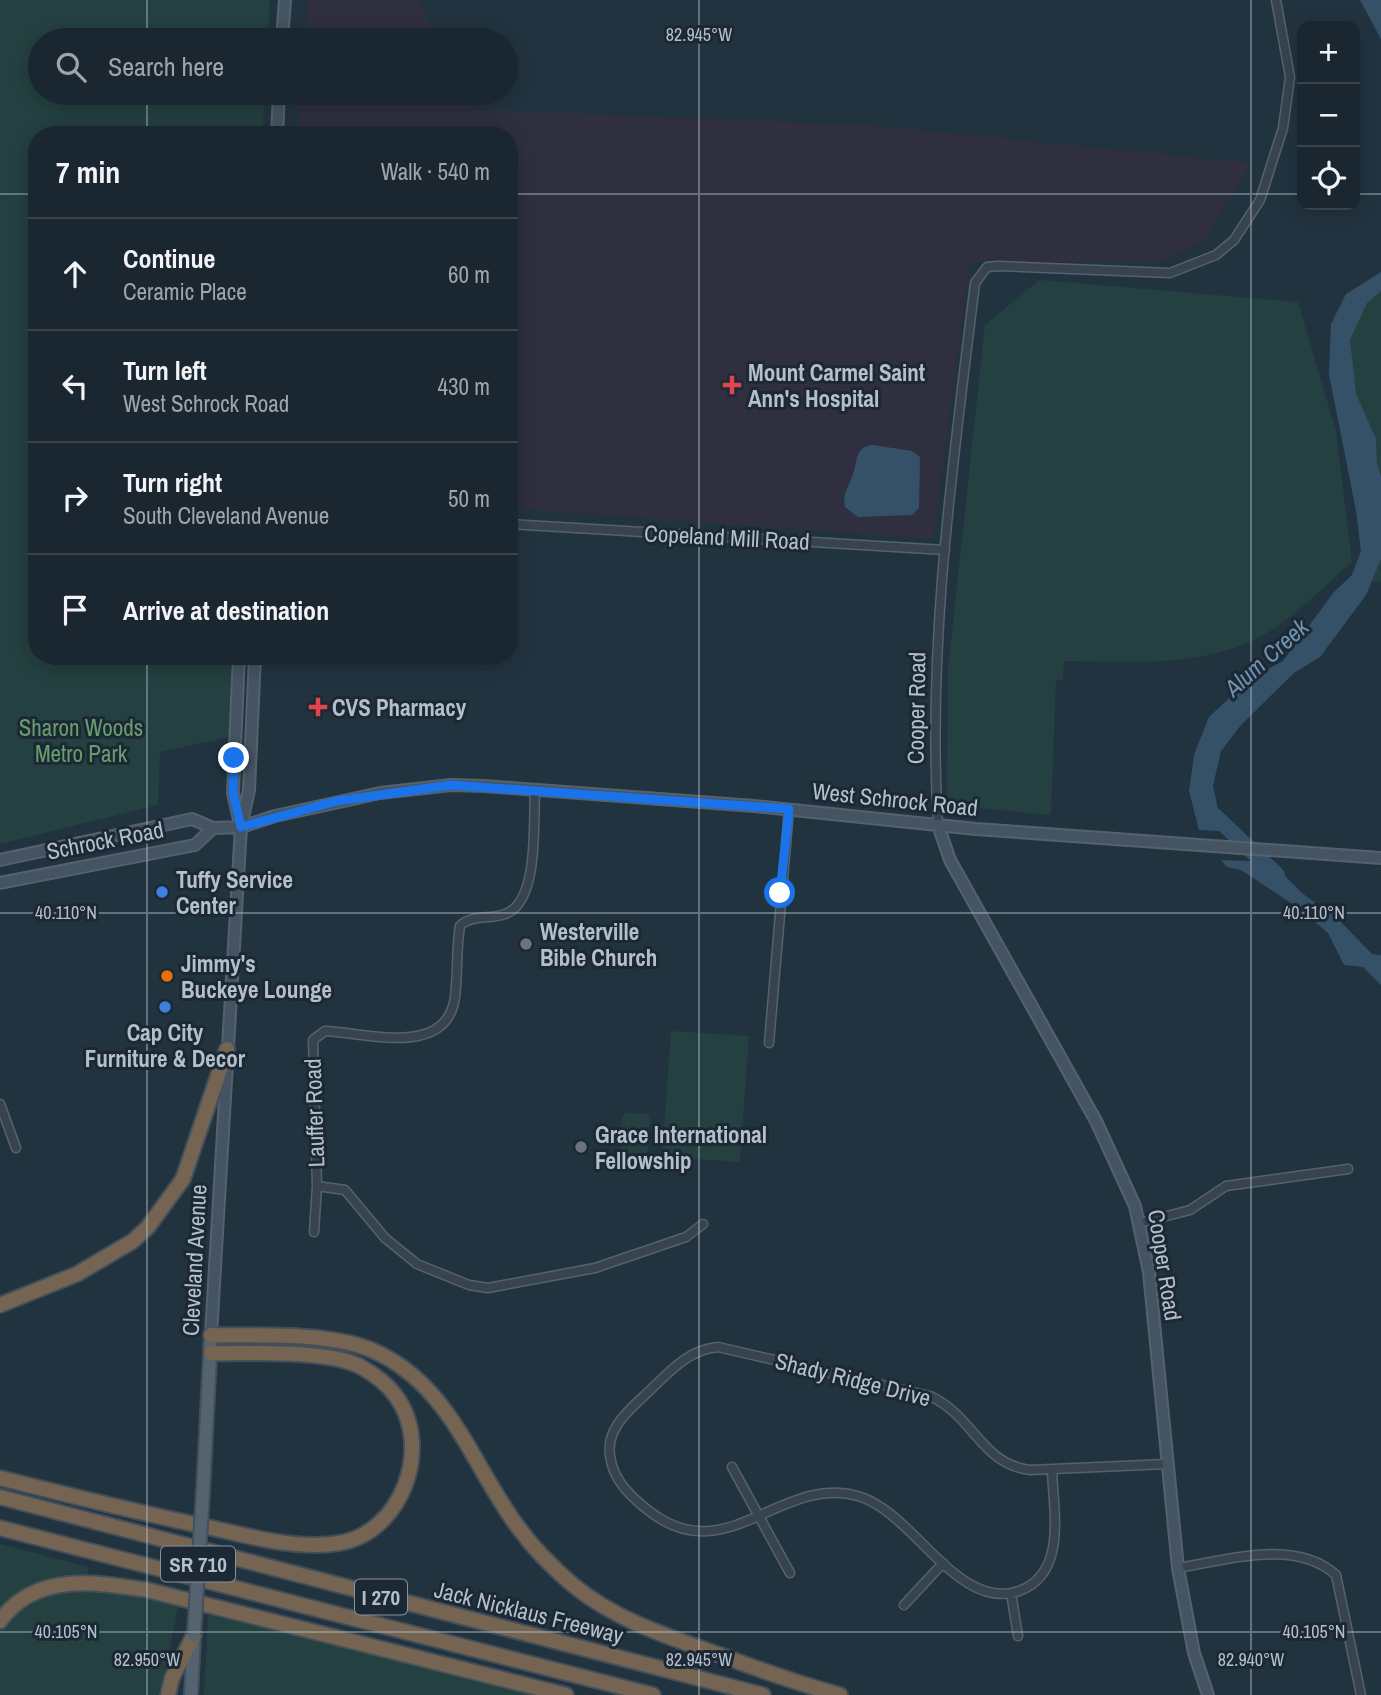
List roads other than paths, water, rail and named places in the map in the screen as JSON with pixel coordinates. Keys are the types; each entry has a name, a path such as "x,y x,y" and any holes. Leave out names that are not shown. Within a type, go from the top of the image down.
{"highway":[{"path":"0,1305 86,1269 133,1241 148,1227 183,1179 227,1049"},
{"path":"211,1335 344,1343 367,1348 395,1362 414,1375 446,1409 518,1527 544,1558 575,1586 610,1610 641,1626 775,1675 840,1695"},
{"path":"0,1478 121,1509 297,1544 326,1544 357,1538 388,1515 407,1481 411,1465 411,1440 397,1397 383,1382 361,1367 329,1357 211,1353"},
{"name":"Jack Nicklaus Freeway","path":"0,1497 763,1695"},
{"name":"I 270","path":"0,1528 653,1695"},
{"path":"0,1621 17,1602 33,1592 66,1584 99,1583 147,1590 566,1695"},
{"path":"168,1695 172,1678 194,1635"}],"main road":[{"path":"283,28 285,0"},
{"path":"277,126 278,105"},
{"path":"239,665 233,793 241,827"},
{"path":"241,827 249,790 256,665"},
{"name":"West Schrock Road","path":"241,827 275,816 380,793 451,785 535,789 789,809 938,825 1381,858"},
{"name":"Schrock Road","path":"0,860 191,819 213,828 241,827"},
{"name":"Cooper Road","path":"938,825 950,860 1108,1144 1128,1185 1140,1223 1149,1272 1178,1568 1194,1653 1208,1695"},
{"name":"Cleveland Avenue","path":"191,1695 241,827"},
{"name":"Schrock Road","path":"0,883 195,845 213,828"}],"street":[{"name":"Cooper Road","path":"938,825 934,691 944,550 975,283 979,273 998,266 1170,273 1216,255 1234,240 1260,200 1283,128 1290,77 1276,0"},
{"name":"Copeland Mill Road","path":"518,525 944,550"},
{"name":"Lauffer Road","path":"314,1232 317,1186 313,1040 325,1031 423,1037 439,1030 451,1015 455,998 460,926 472,918 492,919 510,912 524,898 530,879 535,789"},
{"path":"769,1043 789,809"},
{"path":"0,1104 16,1148"},
{"path":"1140,1223 1189,1210 1226,1186 1348,1168"},
{"path":"317,1186 345,1190 385,1238 417,1264 469,1285 488,1288 595,1268 686,1237 703,1224"},
{"name":"Shady Ridge Drive","path":"759,1517 726,1530 696,1531 668,1523 630,1495 612,1468 610,1439 623,1416 690,1355 705,1348 732,1349 930,1396 958,1413 991,1453 1009,1466 1052,1469 1167,1464"},
{"path":"732,1468 790,1573"},
{"path":"759,1517 810,1495 854,1495 883,1507 943,1563 980,1590 1011,1593 1037,1581 1050,1562 1054,1549 1052,1469"},
{"path":"1178,1568 1255,1555 1285,1556 1322,1562 1336,1575 1360,1695"},
{"path":"904,1605 943,1563"},
{"path":"1011,1593 1018,1636"}],"waterway":[{"name":"Alum Creek","path":"1215,816 1277,875"}],"place":[{"name":"Mount Carmel Saint Ann's Hospital","path":"732,385"},
{"name":"CVS Pharmacy","path":"318,707"},
{"name":"Tuffy Service Center","path":"162,892"},
{"name":"Westerville Bible Church","path":"526,944"},
{"name":"Jimmy's Buckeye Lounge","path":"167,976"},
{"name":"Cap City Furniture & Decor","path":"165,1007"},
{"name":"Grace International Fellowship","path":"581,1147"}],"park label":[{"name":"Sharon Woods Metro Park","path":"81,740"}]}
